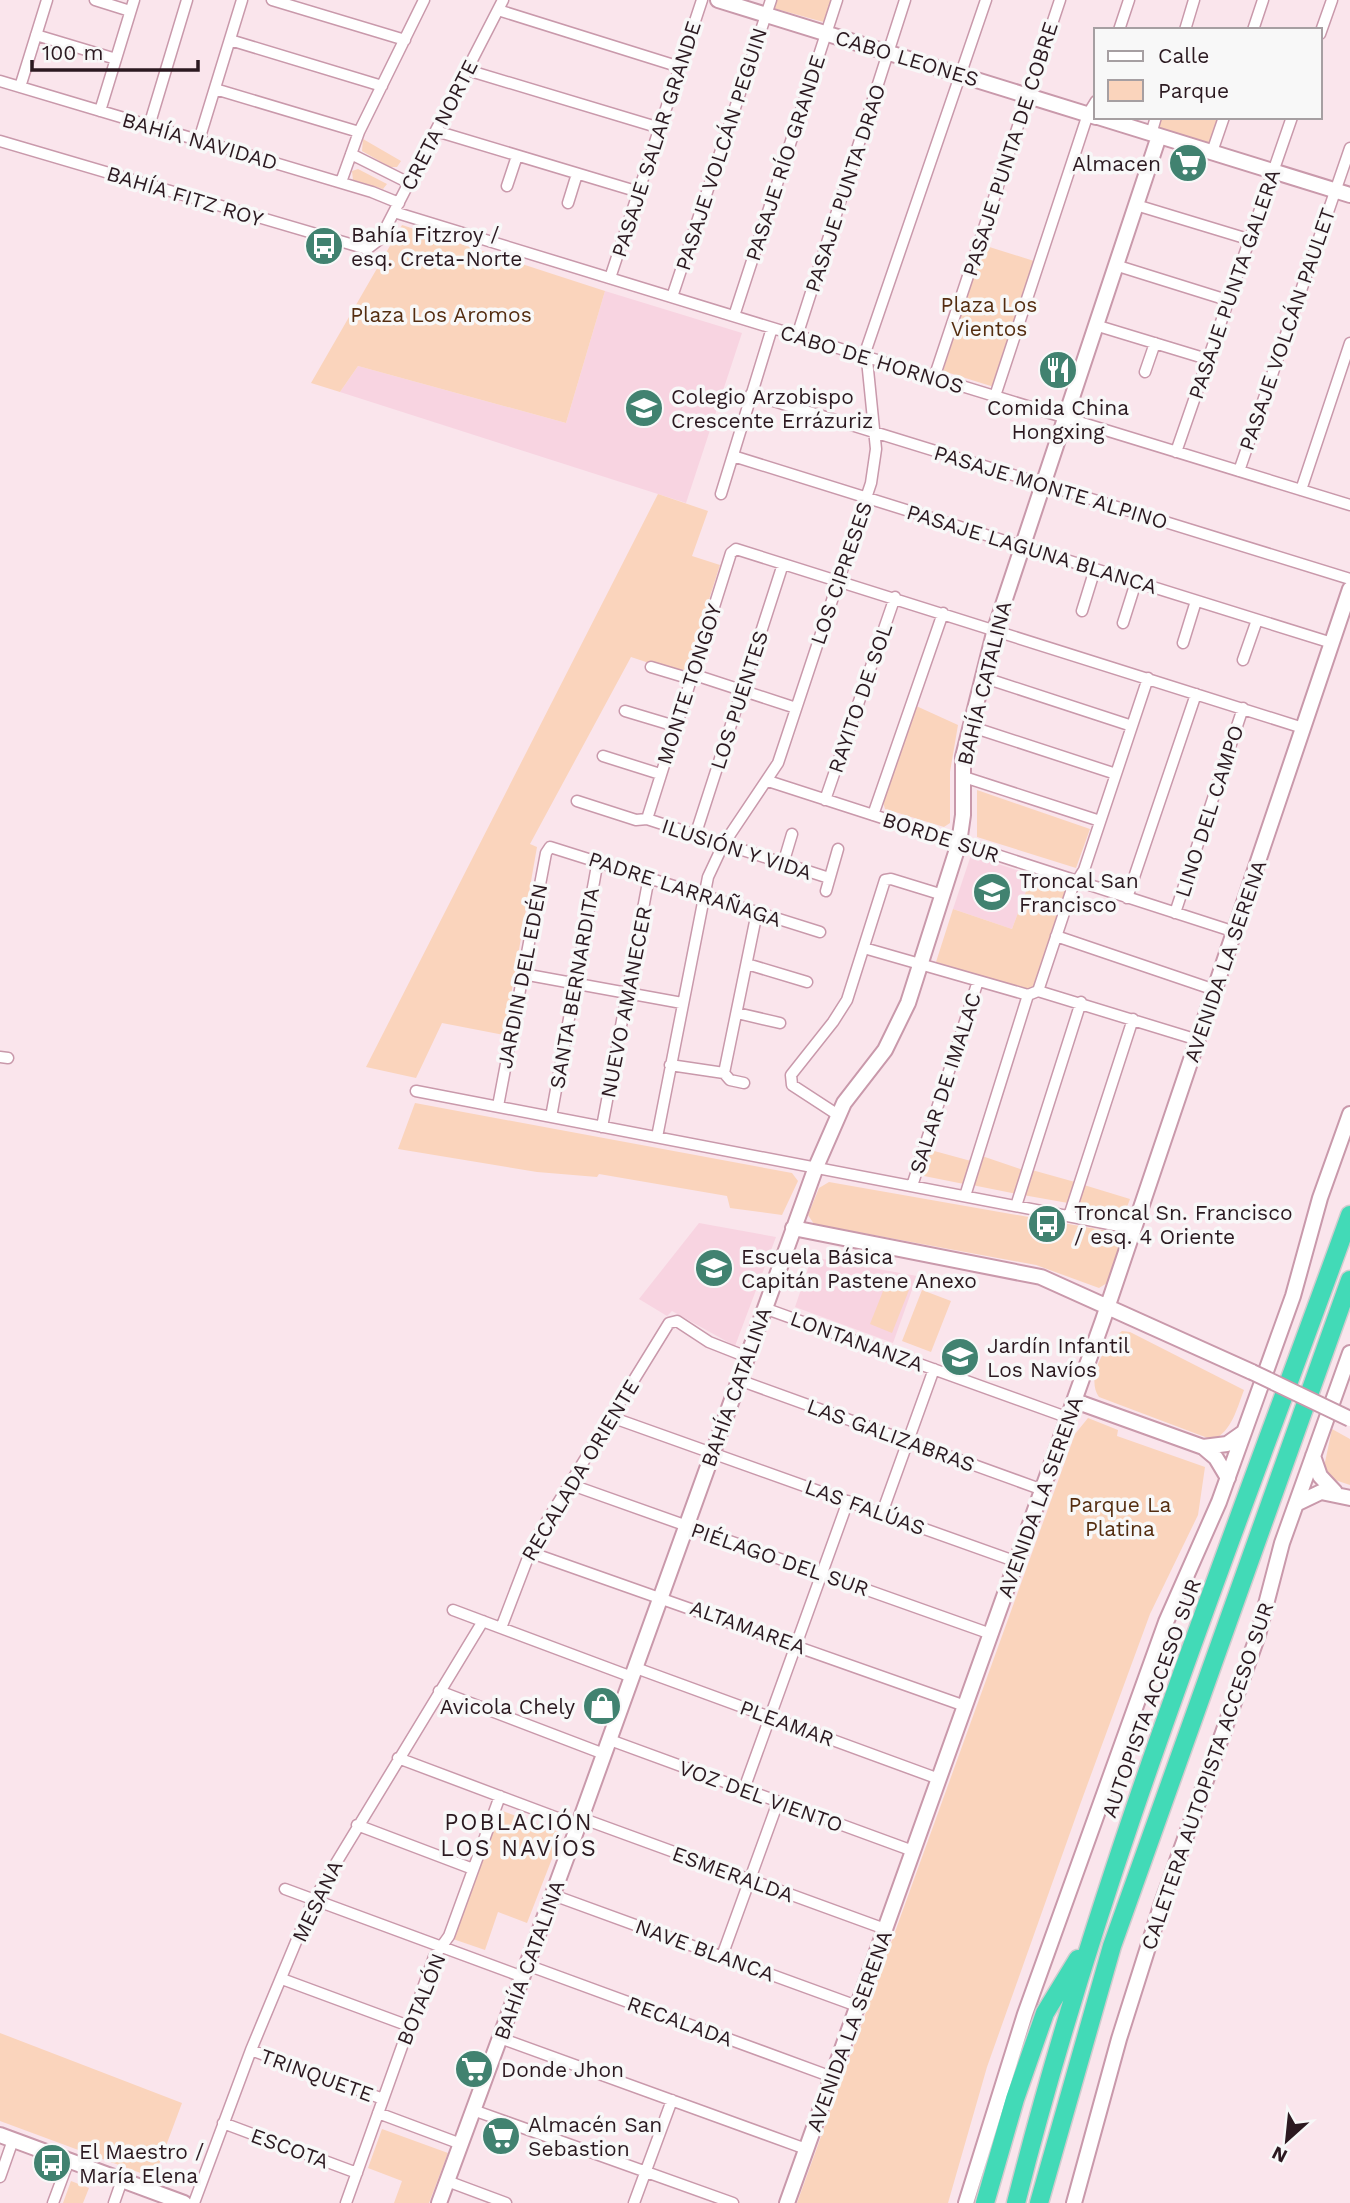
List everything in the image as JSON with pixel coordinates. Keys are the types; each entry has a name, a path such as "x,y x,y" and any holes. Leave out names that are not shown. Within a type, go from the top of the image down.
{"highway":[{"name":"AUTOPISTA ACCESO SUR","path":"1016,2203 1058,2043 1094,1928 1350,1215"},
{"path":"1039,2203 1112,1946 1350,1280"},
{"path":"985,2203 1015,2099 1045,2013 1094,1928"}],"street":[{"path":"20,87 47,0"},
{"path":"95,0 130,11"},
{"path":"100,111 134,0"},
{"path":"149,126 187,0"},
{"path":"199,141 242,0"},
{"path":"272,0 405,40"},
{"path":"341,182 359,132 424,0"},
{"name":"CRETA NORTE","path":"371,247 378,242 503,0"},
{"name":"PASAJE SALAR GRANDE","path":"610,278 702,0"},
{"name":"CABO LEONES","path":"718,0 1094,116"},
{"name":"PASAJE VOLCÁN PEGUIN","path":"672,297 771,0"},
{"name":"PASAJE RÍO GRANDE","path":"733,316 836,0"},
{"name":"PASAJE PUNTA DRAO","path":"797,336 905,0"},
{"name":"LOS CIPRESES","path":"657,1137 703,894 723,845 768,781 781,756 866,497 875,467 865,356 915,201 962,75 986,0"},
{"name":"PASAJE PUNTA DE COBRE","path":"934,378 1060,0"},
{"path":"1120,28 1129,0"},
{"path":"1186,28 1194,0"},
{"path":"1254,28 1263,0"},
{"path":"1322,28 1332,0"},
{"path":"498,10 680,67"},
{"path":"36,35 116,60"},
{"path":"230,40 382,86"},
{"path":"467,70 660,128"},
{"name":"BAHÍA NAVIDAD","path":"0,82 341,182 396,208"},
{"path":"215,89 359,132"},
{"path":"995,396 1094,116"},
{"name":"CABO LEONES","path":"1104,119 1350,195"},
{"name":"BAHÍA CATALINA","path":"439,2203 610,1740 816,1167 838,1115 895,1035 920,965 959,843 963,815 961,776 970,726 995,629 1136,205 1155,135 1156,119"},
{"path":"1212,152 1223,119"},
{"name":"PASAJE PUNTA GALERA","path":"1176,452 1291,119"},
{"path":"436,131 639,192"},
{"name":"BAHÍA FITZ ROY","path":"0,141 359,248 371,247"},
{"name":"PASAJE VOLCÁN PAULET","path":"1239,471 1350,149"},
{"path":"351,154 409,183"},
{"path":"507,186 517,156"},
{"path":"568,204 578,174"},
{"path":"1136,205 1248,239"},
{"name":"CABO DE HORNOS","path":"396,208 610,278 1350,505"},
{"path":"1115,265 1227,300"},
{"path":"1095,325 1207,359"},
{"path":"721,494 772,328"},
{"path":"1145,372 1155,343"},
{"path":"1301,490 1350,343"},
{"name":"PASAJE MONTE ALPINO","path":"751,394 1350,579"},
{"name":"PASAJE LAGUNA BLANCA","path":"733,456 1332,643"},
{"name":"MONTE TONGOY","path":"647,819 734,549 783,564"},
{"path":"783,564 895,597 1303,728"},
{"name":"LOS PUENTES","path":"695,836 783,564"},
{"path":"1082,611 1096,569"},
{"path":"1123,623 1136,582"},
{"name":"AVENIDA LA SERENA","path":"787,2203 1075,1401 1350,589"},
{"name":"RAYITO DE SOL","path":"825,800 895,597"},
{"path":"1183,643 1196,601"},
{"path":"873,815 943,613"},
{"path":"1244,660 1257,620"},
{"path":"651,667 796,708"},
{"path":"982,677 1132,726"},
{"path":"965,1196 1033,993 1077,881 1084,870 1148,678"},
{"path":"1128,898 1196,694"},
{"name":"LINO DEL CAMPO","path":"1175,913 1243,708"},
{"path":"625,711 675,726"},
{"path":"970,726 1116,774"},
{"path":"603,756 660,774"},
{"path":"961,776 1100,821"},
{"name":"BORDE SUR","path":"768,781 1234,932"},
{"name":"ILUSIÓN Y VIDA","path":"577,802 636,820 647,819 828,878"},
{"path":"783,864 792,834"},
{"name":"PADRE LARRAÑAGA","path":"550,847 820,932"},
{"name":"JARDIN DEL EDÉN","path":"498,1107 546,853 550,847"},
{"path":"826,891 838,849"},
{"name":"SANTA BERNARDITA","path":"551,1117 598,860"},
{"name":"NUEVO AMANECER","path":"602,1127 649,877"},
{"path":"838,1115 789,1081 801,1059 843,1007 887,879 943,895"},
{"path":"724,1073 757,912"},
{"path":"1056,936 1215,990"},
{"path":"864,948 978,981 1081,1002 1198,1040"},
{"path":"747,964 807,982"},
{"path":"523,974 682,1003"},
{"name":"SALAR DE IMALAC","path":"912,1186 978,981"},
{"path":"1016,1206 1081,1002"},
{"path":"737,1013 780,1023"},
{"path":"1069,1216 1133,1019"},
{"path":"670,1065 724,1073 730,1080 744,1083"},
{"path":"416,1091 1135,1228"},
{"path":"967,2203 1007,2065 1166,1622 1228,1478 1297,1283 1318,1205 1350,1114"},
{"path":"793,1228 1012,1269 1055,1282 1350,1419"},
{"name":"LONTANANZA","path":"765,1308 1069,1418"},
{"name":"RECALADA ORIENTE","path":"501,1628 529,1552 673,1321 709,1342 747,1357"},
{"name":"CALETERA AUTOPISTA ACCESO SUR","path":"1074,2203 1131,2000 1166,1891 1258,1635 1296,1504 1350,1353"},
{"path":"882,1513 934,1369"},
{"name":"LAS GALIZABRAS","path":"739,1380 1043,1490"},
{"path":"1075,1401 1203,1447 1216,1458 1228,1478"},
{"name":"LAS FALÚAS","path":"611,1417 1017,1562"},
{"path":"1203,1447 1227,1444 1244,1432"},
{"path":"1313,1456 1320,1476 1335,1492"},
{"name":"PIÉLAGO DEL SUR","path":"569,1484 991,1634"},
{"path":"1296,1504 1315,1493 1335,1492 1350,1498"},
{"path":"744,1789 848,1501"},
{"name":"ALTAMAREA","path":"529,1552 965,1706"},
{"name":"PLEAMAR","path":"453,1609 501,1628 770,1717 939,1779"},
{"name":"MESANA","path":"194,2203 251,2050 313,1900 483,1621"},
{"path":"439,1691 604,1754"},
{"name":"VOZ DEL VIENTO","path":"610,1740 913,1851"},
{"name":"ESMERALDA","path":"398,1758 500,1797 750,1880 885,1929"},
{"name":"BOTALÓN","path":"346,2203 434,1957 449,1936 500,1797"},
{"path":"722,1956 778,1802"},
{"path":"357,1825 473,1869"},
{"name":"RECALADA","path":"285,1889 441,1947 525,1971 832,2077"},
{"name":"NAVE BLANCA","path":"553,1895 858,2006"},
{"path":"282,1979 410,2026"},
{"path":"500,2038 806,2149"},
{"name":"TRINQUETE","path":"251,2050 383,2099"},
{"path":"634,2203 672,2100"},
{"path":"473,2109 733,2203"},
{"name":"TRINQUETE","path":"378,2113 461,2144"},
{"name":"ESCOTA","path":"223,2123 357,2173"},
{"path":"0,2177 7,2138 179,2202"},
{"path":"53,2203 69,2161"},
{"path":"114,2203 122,2180"},
{"path":"447,2181 506,2203"}],"shaded area":[{"name":"Colegio Arzobispo Crescente Errázuriz","path":"605,291 742,333 686,503 340,392 358,366 566,423"},
{"name":"Troncal San Francisco","path":"971,855 1032,875 1012,929 953,909"},
{"name":"Escuela Básica Capitán Pastene Anexo","path":"699,1223 776,1237 735,1346 672,1311 667,1316 639,1299"},
{"path":"812,1257 917,1276 893,1343 795,1307"}],"green space":[{"path":"776,0 834,0 827,23 773,8"},
{"path":"1159,119 1218,119 1210,145 1156,129"},
{"path":"363,139 401,161 397,167 390,167 362,151"},
{"path":"358,169 387,184 383,189 353,180 352,171"},
{"name":"Plaza Los Aromos","path":"402,225 605,291 566,423 358,366 340,392 311,383"},
{"name":"Plaza Los Vientos","path":"983,245 1034,261 994,387 943,371"},
{"path":"658,494 708,511 692,556 720,565 685,675 631,657 530,844 537,847 504,1035 442,1023 416,1078 366,1067"},
{"path":"914,705 958,725 950,772 950,823 944,827 885,809 883,802"},
{"path":"977,790 1090,829 1076,868 977,837"},
{"path":"1032,875 1068,887 1035,987 1027,991 936,962 953,909 1012,929"},
{"path":"415,1103 792,1173 798,1181 782,1215 730,1208 727,1196 599,1174 597,1177 537,1172 398,1149"},
{"path":"927,1149 971,1161 964,1184 919,1175"},
{"path":"982,1156 1023,1170 1017,1194 972,1185"},
{"path":"1032,1170 1075,1182 1068,1203 1023,1195"},
{"path":"829,1182 1114,1232 1124,1237 1107,1283 1099,1288 1036,1265 814,1224 808,1215 819,1188"},
{"path":"1084,1185 1130,1199 1124,1215 1078,1206"},
{"path":"887,1281 909,1290 892,1333 870,1324"},
{"path":"922,1290 951,1301 931,1352 902,1341"},
{"path":"1122,1331 1130,1332 1244,1390 1233,1418 1220,1436 1213,1440 1099,1397 1094,1380 1099,1361"},
{"name":"Parque La Platina","path":"1088,1418 1118,1430 1117,1436 1205,1467 1198,1515 1150,1614 1081,1802 987,2067 948,2203 797,2203 1075,1434"},
{"path":"1332,1429 1350,1439 1350,1485 1335,1480 1324,1467"},
{"path":"500,1810 562,1833 527,1923 498,1912 485,1950 453,1939"},
{"path":"0,2033 182,2103 154,2178 0,2121"},
{"path":"382,2129 448,2153 429,2203 394,2203 402,2181 368,2168"},
{"path":"71,2181 89,2188 83,2203 63,2203"}],"place":[{"name":"Almacen","path":"1188,163"},
{"name":"Bahía Fitzroy / esq. Creta-Norte","path":"324,246"},
{"name":"Comida China Hongxing","path":"1058,370"},
{"name":"Colegio Arzobispo Crescente Errázuriz","path":"644,408"},
{"name":"Troncal San Francisco","path":"992,892"},
{"name":"Troncal Sn. Francisco / esq. 4 Oriente","path":"1047,1224"},
{"name":"Escuela Básica Capitán Pastene Anexo","path":"714,1268"},
{"name":"Jardín Infantil Los Navíos","path":"960,1357"},
{"name":"Avicola Chely","path":"602,1706"},
{"name":"Donde Jhon","path":"474,2069"},
{"name":"Almacén San Sebastion","path":"501,2136"},
{"name":"El Maestro / María Elena","path":"52,2163"}],"district":[{"name":"POBLACIÓN LOS NAVÍOS","path":"519,1835"}]}
